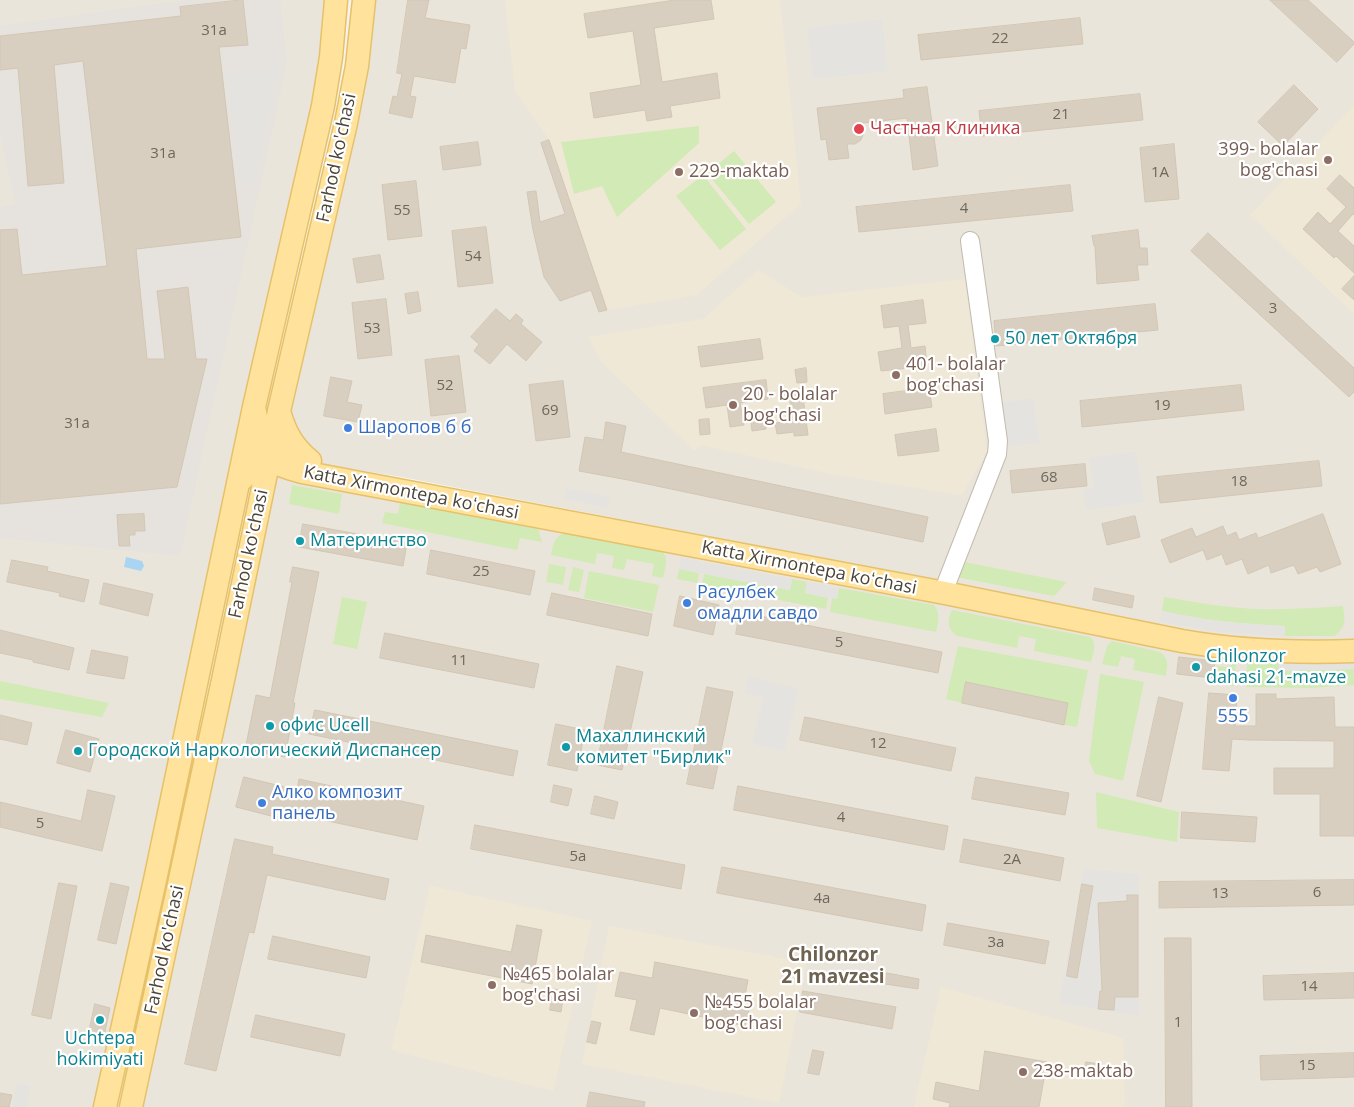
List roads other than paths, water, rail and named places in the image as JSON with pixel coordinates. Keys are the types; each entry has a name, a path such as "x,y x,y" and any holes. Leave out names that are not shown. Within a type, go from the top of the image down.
{"main road":[{"name":"Farhod ko'chasi","path":"106,1107 254,407 323,106 331,57 336,0"},
{"name":"Farhod ko'chasi","path":"130,1107 223,680 279,411 346,123 356,66 364,0"},
{"path":"238,483 259,462 269,458 263,450 254,407"},
{"path":"259,504 279,483 306,467 301,454 283,427 279,411"},
{"name":"Katta Xirmontepa koʻchasi","path":"269,458 282,466 306,467 1209,636 1280,641 1354,641"},
{"name":"Katta Xirmontepa koʻchasi","path":"946,588 1144,634 1211,646 1253,650 1354,651"}],"street":[{"path":"946,588 997,454 998,441 970,241"}],"water":[{"path":"126,557 142,561 144,566 141,571 124,567"}],"place":[{"name":"Частная Клиника","path":"859,129"},
{"name":"399- bolalar bog'chasi","path":"1328,160"},
{"name":"229-maktab","path":"679,172"},
{"name":"50 лет Октября","path":"995,339"},
{"name":"401- bolalar bog'chasi","path":"896,375"},
{"name":"20 - bolalar bog'chasi","path":"733,405"},
{"name":"Шаропов б б","path":"348,428"},
{"name":"Материнство","path":"300,541"},
{"name":"Расулбек омадли савдо","path":"687,603"},
{"name":"Chilonzor dahasi 21-mavze","path":"1196,667"},
{"name":"555","path":"1233,698"},
{"name":"офис Ucell","path":"270,726"},
{"name":"Махаллинский комитет \"Бирлик\"","path":"566,747"},
{"name":"Городской Наркологический Диспансер","path":"78,751"},
{"name":"Алко композит панель","path":"262,803"},
{"name":"№465 bolalar bog'chasi","path":"492,985"},
{"name":"№455 bolalar bog'chasi","path":"694,1013"},
{"name":"Uchtepa hokimiyati","path":"100,1020"},
{"name":"238-maktab","path":"1023,1072"}],"district":[{"name":"Chilonzor 21 mavzesi","path":"833,967"}]}
